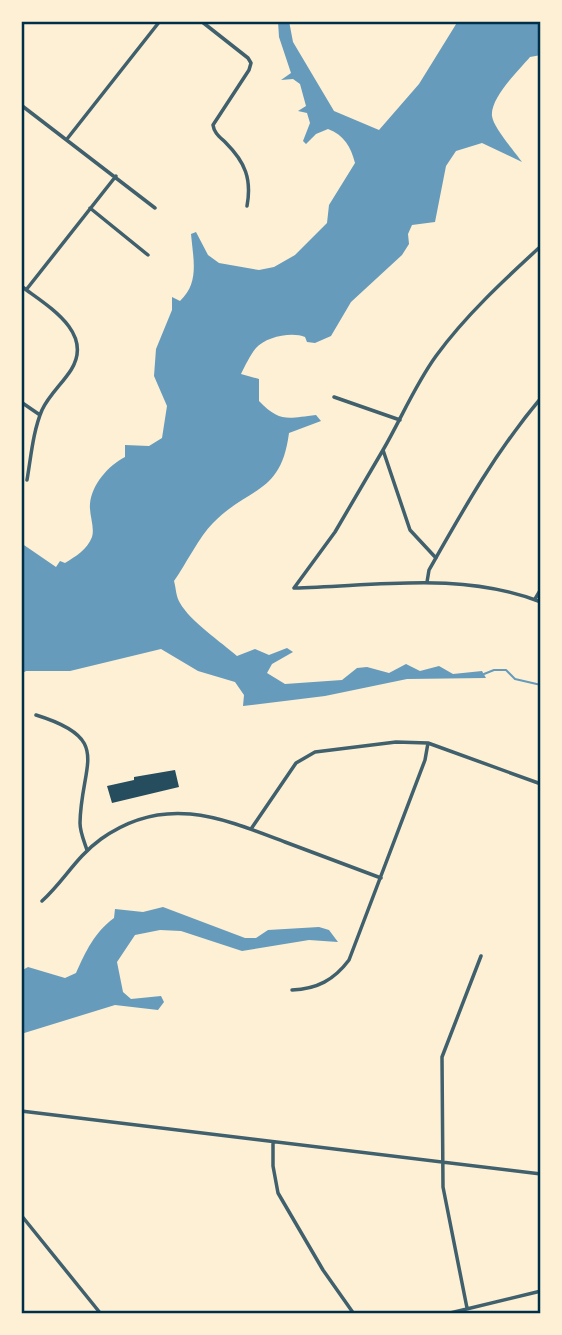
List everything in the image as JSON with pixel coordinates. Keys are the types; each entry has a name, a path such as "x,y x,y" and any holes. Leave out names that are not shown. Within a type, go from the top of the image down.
{"street":[{"path":"66,139 160,21"},
{"path":"201,21 250,60 249,70 214,121 213,129 239,157 247,170 250,192 247,206"},
{"path":"21,104 155,208"},
{"path":"26,290 116,176"},
{"path":"90,208 148,255"},
{"path":"541,246 445,344 423,376 335,532 294,587 466,583 541,602"},
{"path":"21,286 67,322 77,342 72,368 46,402 40,415 27,480"},
{"path":"334,397 400,420"},
{"path":"426,582 429,570 487,470 541,398"},
{"path":"21,402 40,415"},
{"path":"383,450 410,530 436,558"},
{"path":"535,599 541,589"},
{"path":"36,715 73,730 82,738 88,751 80,825 87,850"},
{"path":"250,829 296,763 315,752 396,742 428,743 541,784"},
{"path":"292,990 319,985 343,968 354,951 425,760 428,743"},
{"path":"42,901 87,850 118,828 147,817 165,814 208,815 381,878"},
{"path":"467,1308 443,1187 442,1057 481,956"},
{"path":"21,1111 541,1174"},
{"path":"273,1142 273,1166 278,1192 323,1270 354,1314"},
{"path":"21,1215 101,1314"},
{"path":"446,1314 541,1291"}],"water":[{"path":"278,21 289,21 293,42 334,111 379,130 419,84 458,21 541,21 541,55 530,57 506,85 493,109 493,121 522,162 482,143 456,151 446,166 435,222 412,225 408,234 409,244 402,255 351,302 331,336 315,343 307,342 305,337 300,335 279,336 256,348 241,374 259,379 259,401 279,416 291,418 316,415 321,421 289,433 285,453 271,479 226,511 208,529 174,581 178,598 191,617 237,656 255,649 269,655 287,648 293,652 272,664 267,673 285,684 342,680 357,668 367,667 389,673 406,664 420,671 439,666 453,674 482,671 486,678 407,679 325,696 243,706 244,695 235,682 198,671 161,649 70,671 26,671 21,674 21,543 56,567 60,561 65,563 77,555 92,537 91,497 102,476 125,457 125,445 149,446 162,438 167,406 154,376 156,349 172,310 172,297 180,301 193,278 191,234 196,232 208,255 219,263 259,270 274,267 295,255 327,223 329,205 355,163 346,142 328,129 316,134 306,144 303,141 310,123 307,113 298,111 306,106 300,84 293,79 281,80 291,73 279,37"},
{"path":"163,907 245,938 256,938 268,930 319,927 329,930 338,942 309,940 242,951 181,931 160,930 135,935 117,962 123,992 131,999 161,996 164,1002 158,1010 115,1005 21,1034 21,971 28,967 65,978 76,973 96,936 114,918 115,909 143,912"}],"building":[{"path":"175,770 179,787 112,803 107,786 134,780 134,777"}],"waterway":[{"path":"484,674 494,670 506,670 515,679 541,685"}]}
